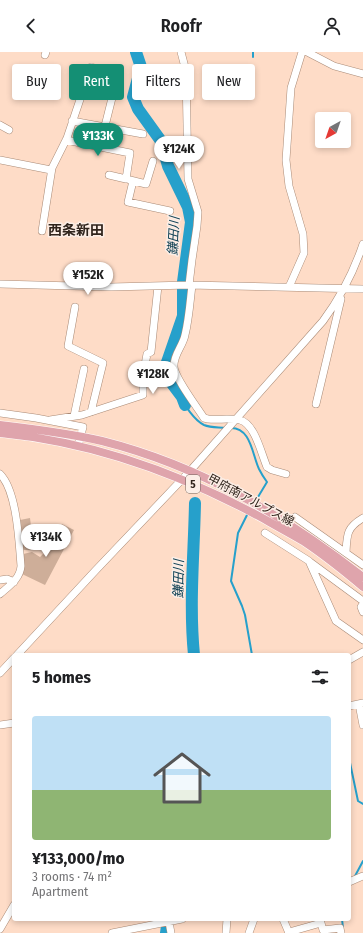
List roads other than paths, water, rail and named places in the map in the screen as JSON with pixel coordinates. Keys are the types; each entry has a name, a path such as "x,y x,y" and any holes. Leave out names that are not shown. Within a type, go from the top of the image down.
{"main road":[{"name":"甲府南アルプス線","path":"0,425 45,430 80,437 132,450 190,471 232,490 259,505 326,548 363,577"},
{"name":"甲府南アルプス線","path":"0,432 51,439 124,458 182,479 233,503 302,541 363,587"}],"street":[{"path":"181,52 186,71 188,179 198,212 188,318 185,337 177,353 174,368 178,377 204,418 246,423 251,428 267,467 286,474"},
{"path":"288,287 304,253 303,234 289,186 286,160 291,88 302,52"},
{"path":"307,52 334,66 363,74"},
{"path":"42,231 51,170 66,140 91,67 118,74 105,126"},
{"path":"72,121 143,134"},
{"path":"0,125 9,130"},
{"path":"66,140 130,153 128,202 170,211"},
{"path":"0,160 51,170"},
{"path":"109,175 146,184 153,161"},
{"path":"19,653 223,435 323,321 334,306 343,289 363,244"},
{"path":"0,284 190,285 363,289"},
{"path":"50,420 91,412 143,395 143,376 147,354 151,352 158,286"},
{"path":"316,404 343,289"},
{"path":"74,307 68,346 104,363 91,412"},
{"path":"74,416 84,369"},
{"path":"0,413 50,420 83,427 78,446"},
{"path":"0,474 8,488 16,517 21,566 21,573 14,582 0,594"},
{"path":"295,517 363,565"},
{"path":"346,553 347,534 351,527 363,518"},
{"path":"265,534 309,561 363,601"},
{"path":"309,561 336,621 363,640"},
{"path":"0,580 7,579 14,582"},
{"path":"363,604 361,607 363,612"},
{"path":"351,659 363,652"},
{"path":"0,673 12,660"},
{"path":"351,706 361,704 363,725"},
{"path":"0,725 12,723"},
{"path":"351,881 363,876"},
{"path":"0,929 12,908"},
{"path":"112,933 150,922 173,921"},
{"path":"226,933 227,921"},
{"path":"249,933 253,921"},
{"path":"284,921 289,932 321,921 323,930 340,928 341,933"},
{"path":"169,922 171,933"}],"waterway":[{"name":"鎌田川","path":"136,52 141,67 133,97 138,109 161,141 168,166 188,207 191,222 183,282 183,316 165,368 167,377 182,397 185,405"},
{"path":"253,52 253,57"},
{"path":"175,389 188,409 200,422 209,427 226,428"},
{"path":"230,428 237,429 247,437 259,469 267,482 255,502"},
{"name":"鎌田川","path":"194,653 192,598 195,503"},
{"path":"248,513 238,533 231,581 245,615 252,653"},
{"path":"351,768 358,801 363,804"},
{"path":"355,876 363,861"},
{"name":"鎌田川","path":"166,933 168,921"},
{"path":"342,921 343,928"}],"district":[{"name":"西条新田","path":"76,230"}]}
